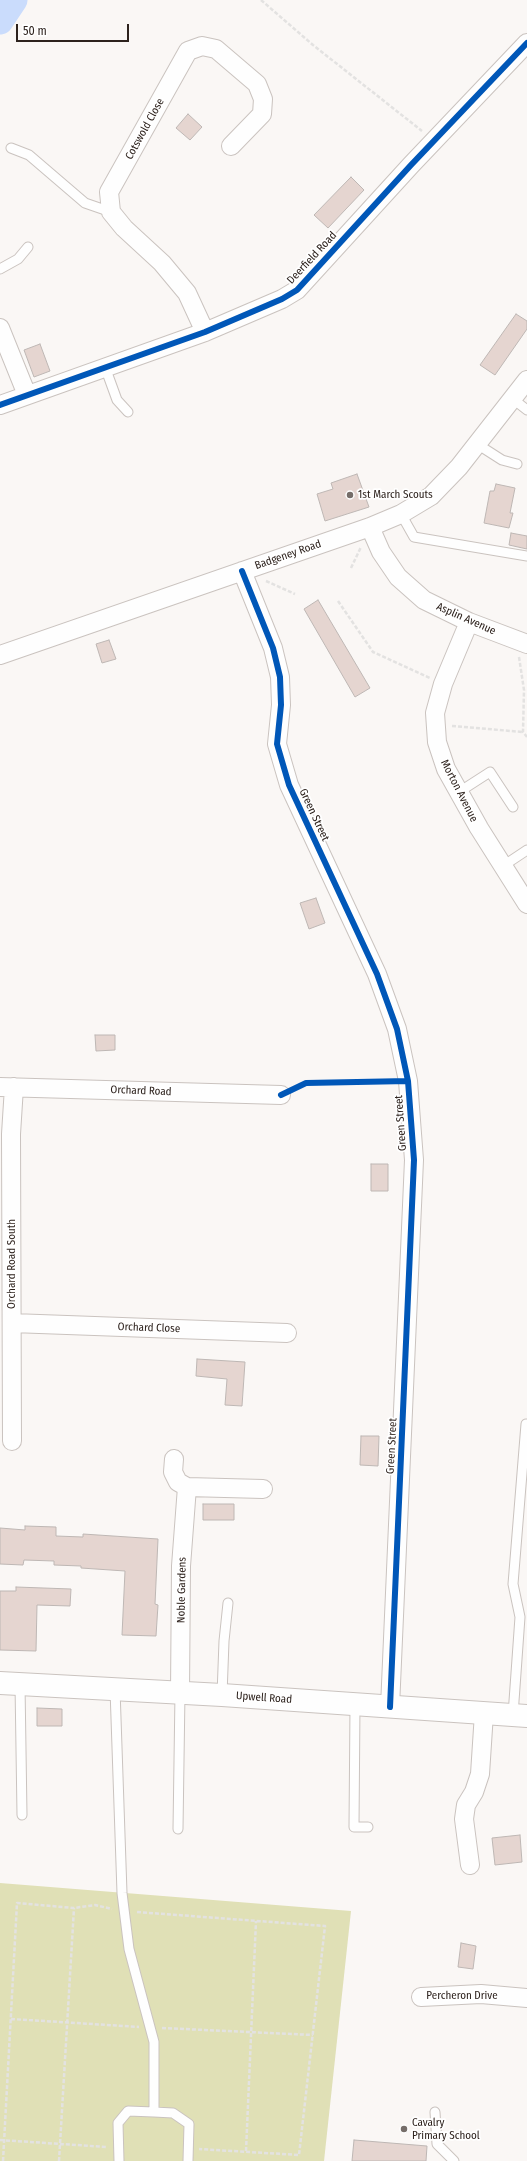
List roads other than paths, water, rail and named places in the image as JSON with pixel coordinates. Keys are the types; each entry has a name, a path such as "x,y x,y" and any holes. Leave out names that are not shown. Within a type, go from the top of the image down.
{"main road":[{"name":"Upwell Road","path":"10,1684 222,1695 520,1716"}],"street":[{"name":"Deerfield Road","path":"0,405 205,332 282,299 297,290 434,140 527,43"},
{"name":"Cotswold Close","path":"111,212 109,192 188,51 202,46 216,49 257,84 263,100 262,114 231,146"},
{"path":"111,212 124,228 162,263 187,293 205,332"},
{"path":"0,328 27,395"},
{"name":"Badgeney Road","path":"0,655 370,527 401,514 431,496 459,467 527,380"},
{"name":"Asplin Avenue","path":"370,527 381,552 398,577 424,600 469,622 522,642"},
{"name":"Green Street","path":"242,571 272,648 280,677 281,705 277,744 289,785 377,974 397,1029 408,1081 414,1160 390,1707"},
{"name":"Morton Avenue","path":"469,622 443,684 435,713 437,742 446,769 527,904"},
{"name":"Orchard Road","path":"7,1087 282,1095"},
{"name":"Orchard Road South","path":"7,1087 11,1134 12,1441"},
{"name":"Orchard Close","path":"12,1323 287,1333"},
{"path":"174,1459 173,1472 178,1482 187,1487 263,1489"},
{"name":"Noble Gardens","path":"180,1693 181,1566 187,1487"},
{"path":"470,1865 464,1819 466,1805 474,1792 480,1774 484,1713"},
{"name":"Percheron Drive","path":"421,1996 481,1994 527,1998"}],"lane":[{"path":"12,148 29,155 85,203 111,212"},
{"path":"0,269 18,259 28,246"},
{"path":"105,367 117,400 128,412"},
{"path":"512,399 527,410"},
{"path":"477,444 502,460 517,464"},
{"path":"401,514 414,537 527,556"},
{"path":"459,792 490,772 513,807"},
{"path":"503,866 527,850"},
{"path":"520,1716 520,1616 513,1584 526,1424"},
{"path":"222,1695 228,1603"},
{"path":"10,1684 22,1815"},
{"path":"115,1689 122,1893 129,1949 154,2042 154,2112"},
{"path":"178,1829 180,1693"},
{"path":"355,1705 354,1827 368,1827"},
{"path":"119,2161 118,2122 128,2111 173,2113 188,2124 188,2161"},
{"path":"435,2112 437,2144 454,2161"}],"waterway":[{"path":"0,21 14,0"}],"place":[{"name":"1st March Scouts","path":"350,495"},
{"name":"Cavalry Primary School","path":"404,2129"}]}
